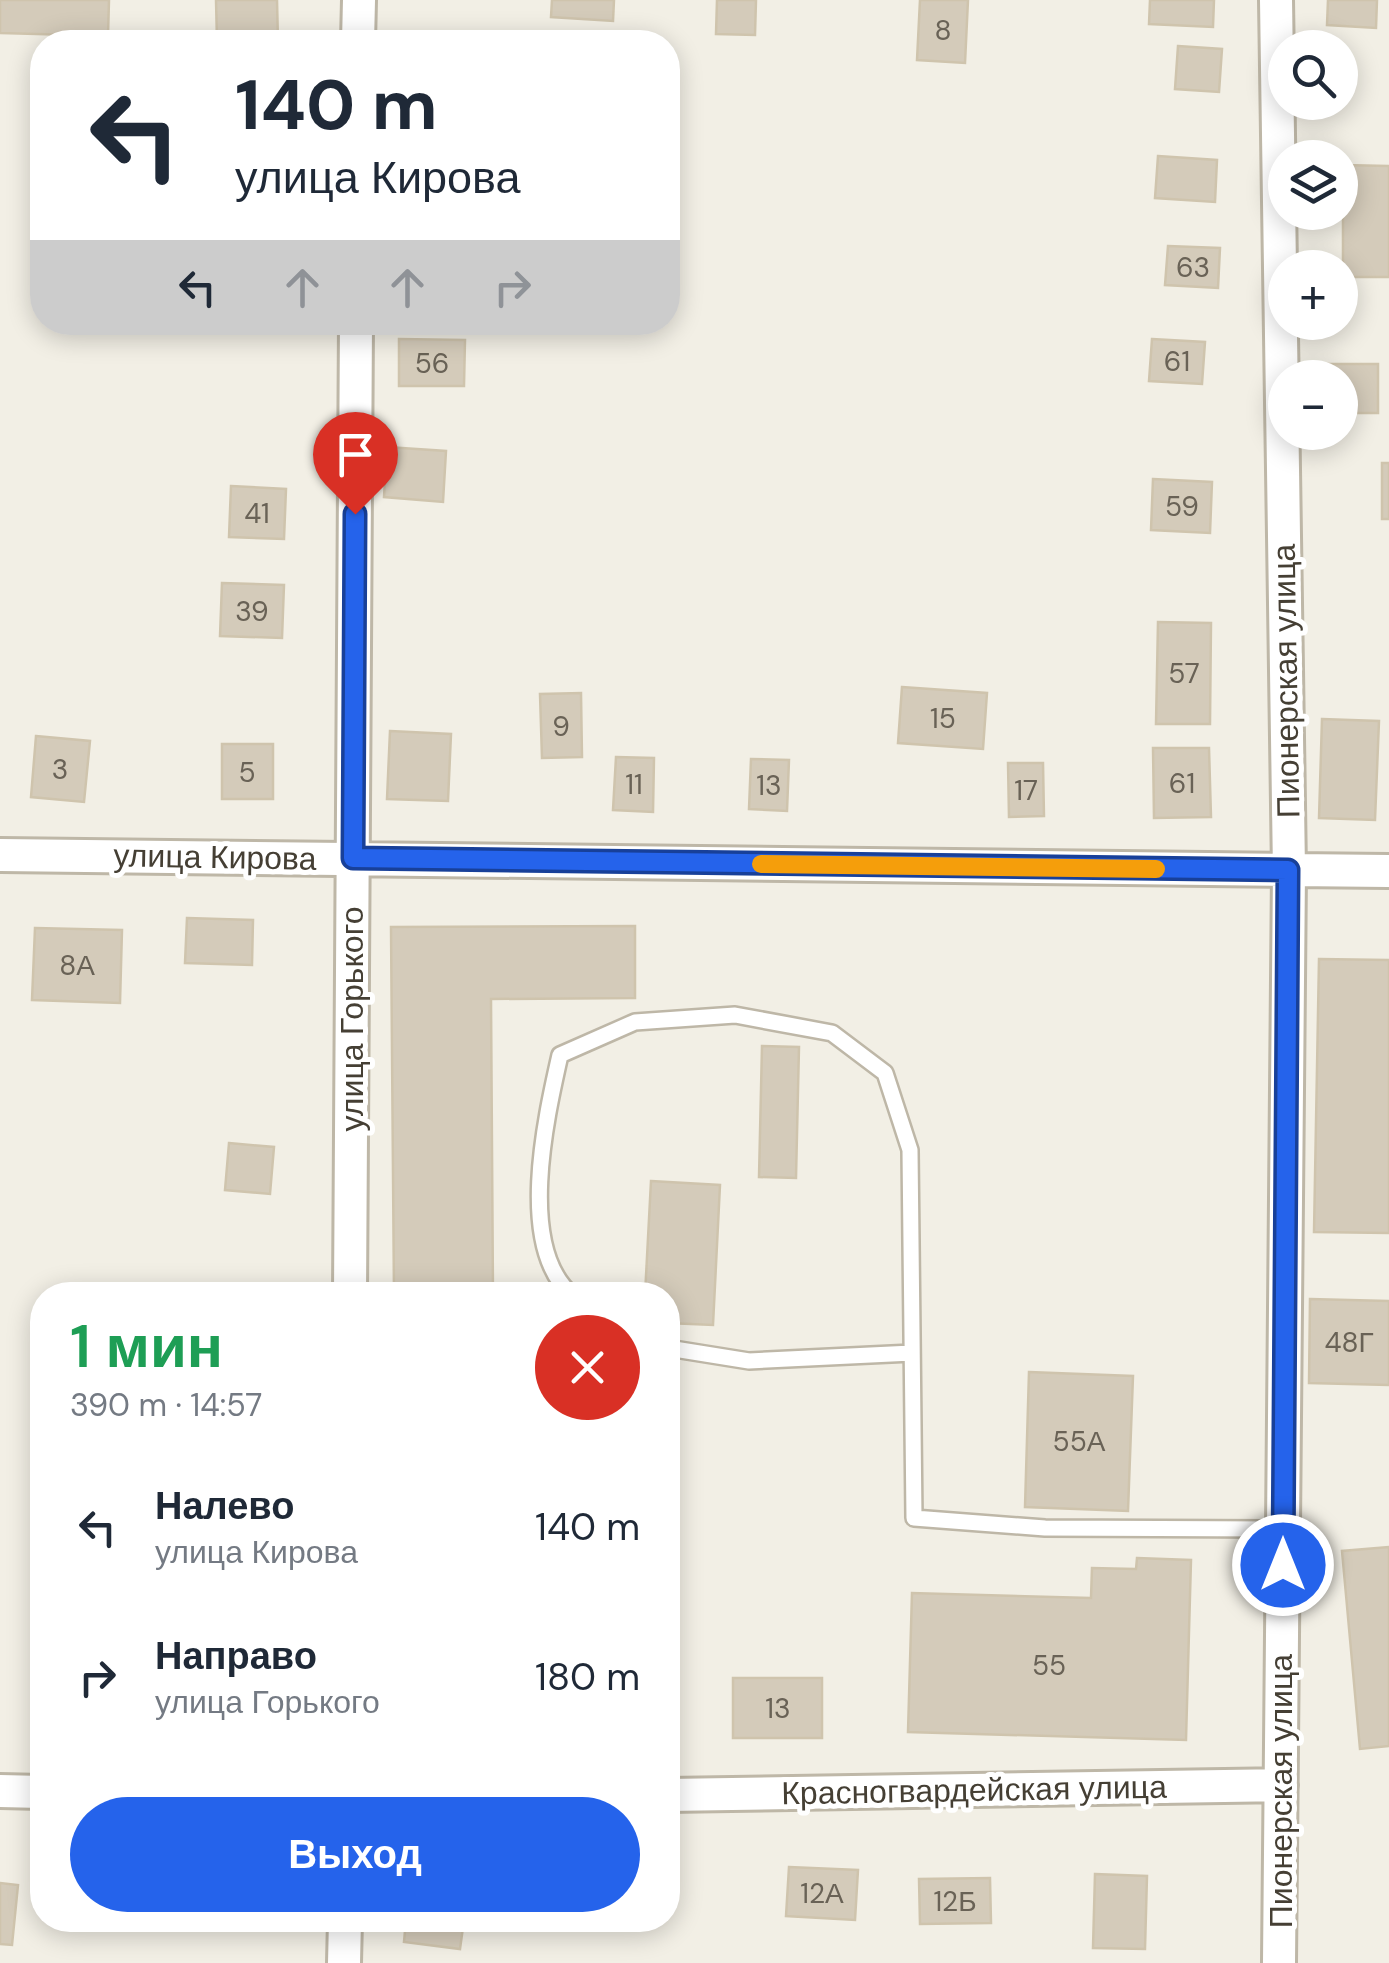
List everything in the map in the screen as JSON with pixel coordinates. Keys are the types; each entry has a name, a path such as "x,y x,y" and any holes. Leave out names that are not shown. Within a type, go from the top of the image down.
{"street":[{"path":"358,0 358,30"},
{"name":"Пионерская улица","path":"1276,0 1288,870 1279,1963"},
{"name":"улица Горького","path":"350,1282 356,335"},
{"name":"улица Кирова","path":"0,855 1389,871"},
{"name":"Красногвардейская улица","path":"680,1795 1281,1784"},
{"path":"0,1791 30,1792"},
{"path":"344,1963 345,1932"}],"lane":[{"path":"560,1282 537,1214 544,1123 560,1055 634,1022 734,1014 832,1033 885,1073 910,1150 914,1518 1045,1528 1283,1528"},
{"path":"680,1350 749,1361 912,1353"}],"building":[{"path":"0,0 109,0 108,30 0,33"},
{"path":"216,0 277,0 278,30 217,30"},
{"path":"552,0 614,0 613,21 551,17"},
{"path":"717,0 756,0 755,35 716,34"},
{"path":"920,0 968,0 965,63 917,60"},
{"path":"1150,0 1214,0 1213,27 1149,24"},
{"path":"1328,0 1377,0 1376,28 1327,25"},
{"path":"1178,46 1222,49 1219,92 1175,89"},
{"path":"1158,156 1217,160 1215,202 1155,198"},
{"path":"1358,165 1389,166 1389,277 1358,277 1358,250 1343,250 1343,230 1358,230"},
{"path":"1168,246 1220,248 1218,288 1165,285"},
{"path":"399,339 465,340 464,386 399,386"},
{"path":"1152,339 1205,342 1202,384 1149,381"},
{"path":"1358,364 1378,364 1378,413 1358,413"},
{"path":"387,447 446,451 443,502 384,497"},
{"path":"1382,463 1389,463 1389,519 1382,519"},
{"path":"1153,479 1212,482 1210,533 1151,530"},
{"path":"231,486 286,489 284,539 229,537"},
{"path":"222,583 284,585 282,638 220,636"},
{"path":"1158,622 1211,623 1210,724 1156,724"},
{"path":"902,687 987,693 983,749 898,743"},
{"path":"581,693 582,757 542,758 540,694"},
{"path":"1322,719 1379,721 1375,820 1319,818"},
{"path":"390,731 451,734 448,801 387,799"},
{"path":"36,736 90,741 84,802 31,797"},
{"path":"222,744 273,744 273,799 222,799"},
{"path":"1153,748 1209,748 1211,817 1154,818"},
{"path":"616,757 654,758 653,812 613,810"},
{"path":"751,759 789,760 787,811 749,809"},
{"path":"1008,763 1043,763 1044,816 1009,817"},
{"path":"187,918 253,920 252,965 185,963"},
{"path":"635,926 635,998 491,999 493,1282 394,1282 391,927"},
{"path":"35,928 122,930 120,1003 32,1000"},
{"path":"1319,959 1389,960 1389,1233 1314,1232"},
{"path":"762,1046 799,1047 796,1178 759,1177"},
{"path":"229,1143 274,1147 270,1194 225,1190"},
{"path":"651,1181 720,1185 713,1325 680,1324 680,1282 646,1282"},
{"path":"1310,1299 1389,1301 1389,1385 1309,1383"},
{"path":"1029,1372 1133,1376 1128,1511 1025,1507"},
{"path":"1389,1547 1389,1746 1360,1749 1342,1551"},
{"path":"1137,1558 1191,1560 1186,1740 908,1732 912,1593 1091,1598 1092,1568 1136,1569"},
{"path":"733,1678 822,1678 822,1738 733,1738"},
{"path":"789,1867 858,1870 855,1920 786,1916"},
{"path":"1095,1874 1147,1876 1145,1949 1093,1948"},
{"path":"990,1878 991,1923 920,1924 919,1879"},
{"path":"0,1883 18,1885 12,1945 0,1944"},
{"path":"405,1932 462,1932 460,1949 404,1942"}],"slow traffic":[{"path":"761,864 1156,869"}],"route":[{"path":"355,514 353,858 1288,870 1283,1565"}]}
